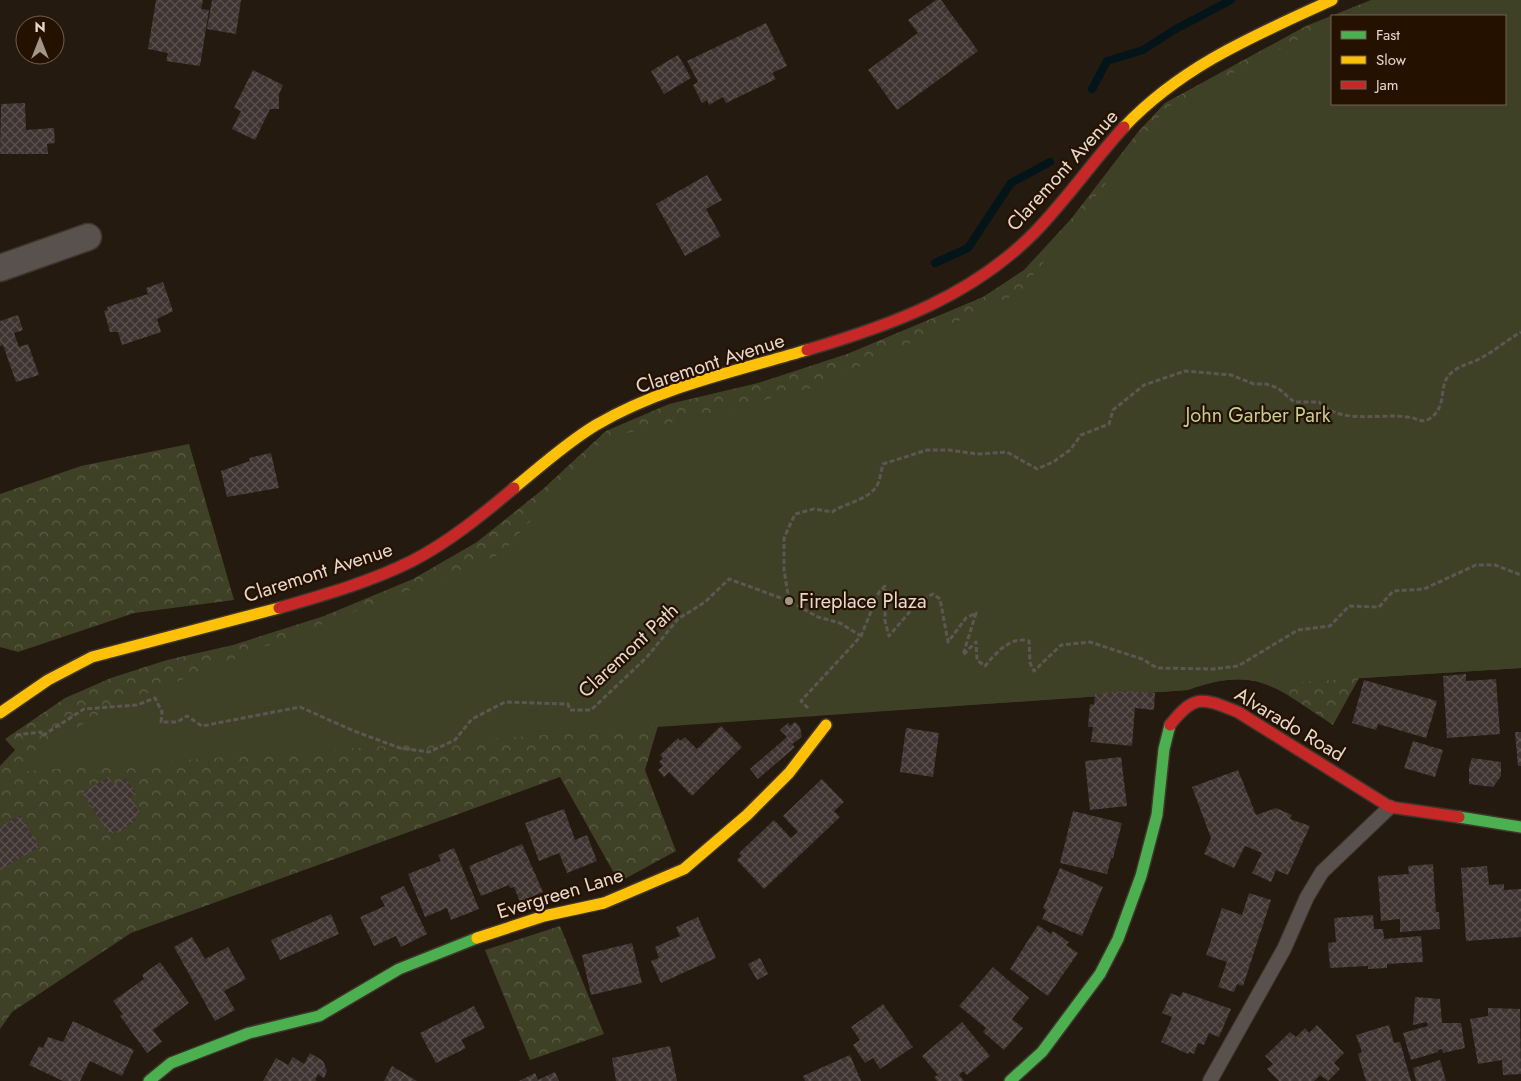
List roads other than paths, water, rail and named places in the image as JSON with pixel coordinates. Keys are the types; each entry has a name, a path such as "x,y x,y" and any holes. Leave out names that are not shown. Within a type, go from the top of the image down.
{"street":[{"name":"Claremont Avenue","path":"0,713 28,692 81,662 111,651 188,633 393,570 428,551 463,527 595,426 660,394 823,347 927,308 979,277 1012,254 1047,218 1101,151 1154,97 1200,67 1241,44 1332,0"},
{"path":"0,268 88,237"},
{"name":"Alvarado Road","path":"1010,1081 1042,1052 1100,974 1118,938 1141,876 1158,815 1164,749 1170,726 1188,704 1202,701 1213,702 1238,712 1390,807 1521,827"},
{"name":"Evergreen Lane","path":"149,1081 171,1064 249,1034 319,1016 399,969 466,942 544,916 604,903 684,869 747,815 789,773 826,725"}],"lane":[{"path":"1210,1081 1284,949 1307,897 1322,872 1390,807"}],"waterway":[{"path":"1092,89 1107,61 1143,50 1174,30 1231,0"},
{"path":"935,263 968,248 1011,183 1050,162"}],"place":[{"name":"Fireplace Plaza","path":"789,601"}],"park label":[{"name":"John Garber Park","path":"1258,415"}]}
